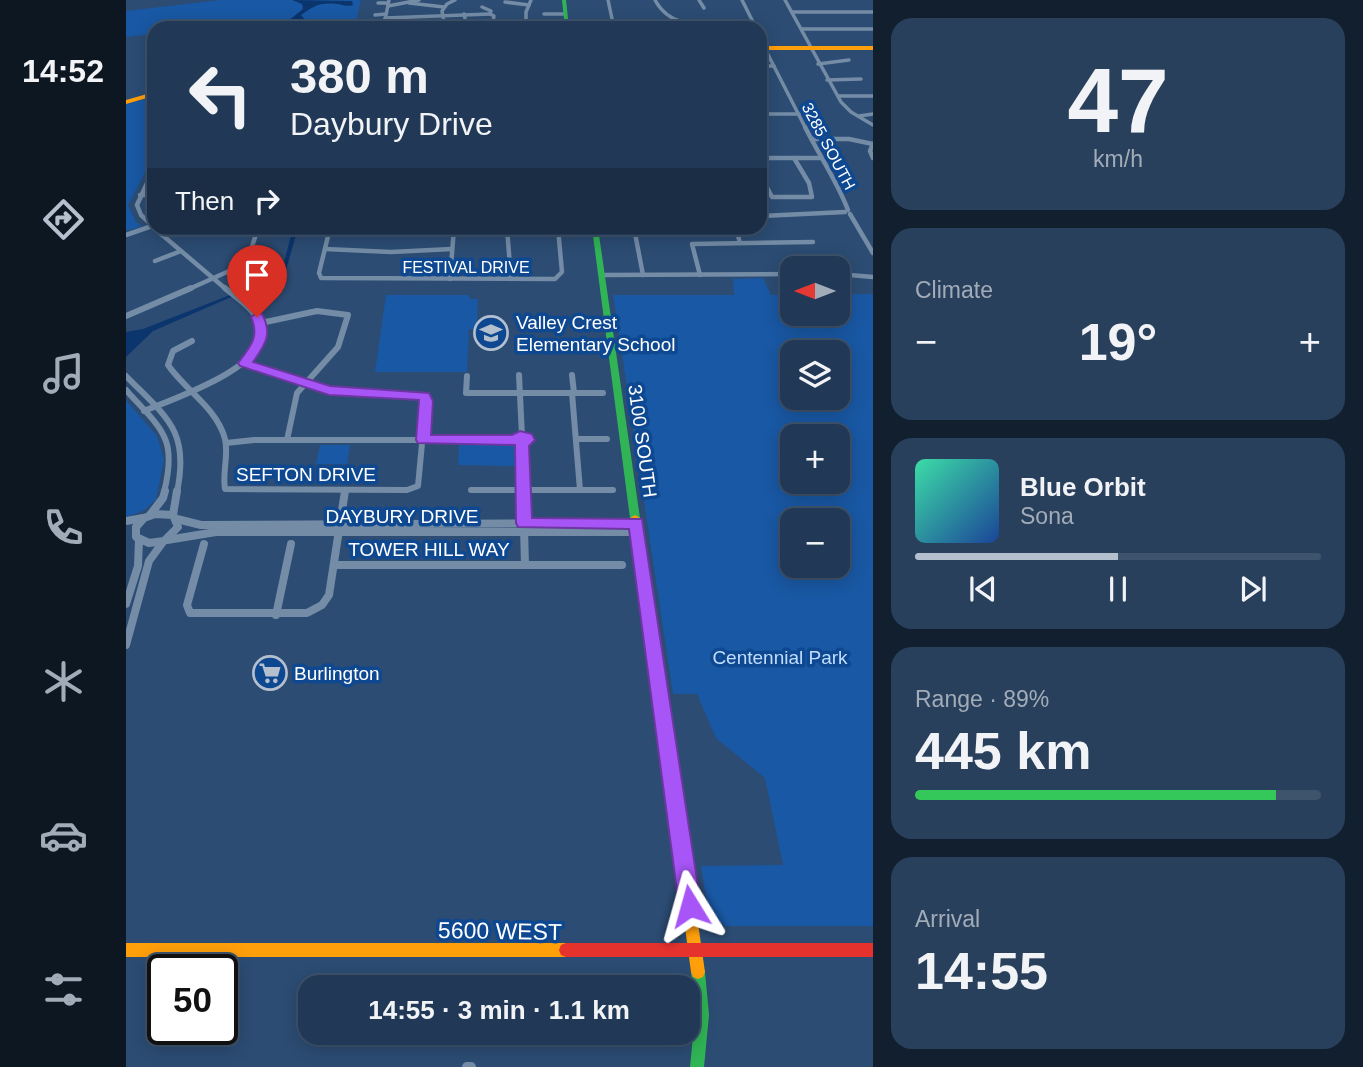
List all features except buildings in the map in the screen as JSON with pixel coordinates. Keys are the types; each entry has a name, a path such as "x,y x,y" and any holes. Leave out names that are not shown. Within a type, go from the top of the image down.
{"main road":[{"path":"564,0 566,21"},
{"path":"767,45 873,48"},
{"path":"126,102 147,96"},
{"name":"3100 SOUTH","path":"596,235 696,951 702,1015 697,1067"},
{"name":"5600 WEST","path":"126,950 873,950"}],"street":[{"path":"377,3 409,3 419,0"},
{"path":"439,0 450,2"},
{"path":"443,21 444,7 455,0"},
{"path":"526,21 531,0"},
{"path":"608,0 612,21"},
{"path":"655,0 662,14 680,21"},
{"path":"699,0 704,8"},
{"path":"742,0 752,21"},
{"path":"785,0 813,48 818,64 846,108 873,125"},
{"path":"505,2 529,5"},
{"path":"385,21 388,3"},
{"path":"409,3 444,7"},
{"path":"482,7 492,11 490,14"},
{"path":"792,12 873,12"},
{"path":"464,14 466,21"},
{"path":"375,15 490,14 495,16 494,21"},
{"path":"544,14 563,21"},
{"path":"802,29 873,29"},
{"name":"3285 SOUTH","path":"767,55 821,158 838,184 848,212 873,253"},
{"path":"818,64 849,60"},
{"path":"767,66 774,66"},
{"path":"827,79 861,79"},
{"path":"838,96 873,96"},
{"path":"767,114 799,114"},
{"path":"858,117 873,114"},
{"path":"812,139 849,139 873,144 870,152 873,158"},
{"path":"767,158 821,158"},
{"path":"767,188 771,196 781,198 813,196 809,183 794,158"},
{"path":"147,182 140,195 138,209 147,220"},
{"path":"140,195 147,195"},
{"path":"767,216 848,212"},
{"path":"126,235 147,229"},
{"path":"144,411 244,363 261,341 261,323 253,312 162,235"},
{"path":"127,313 213,278 244,262 255,235"},
{"path":"328,235 325,249 391,252 452,249"},
{"path":"450,279 453,235"},
{"path":"508,235 511,279"},
{"name":"FESTIVAL DRIVE","path":"325,249 319,273 321,278 550,279 560,276 558,235"},
{"path":"636,235 643,275"},
{"path":"738,235 740,243"},
{"path":"699,275 692,244 813,242"},
{"path":"155,261 181,251"},
{"path":"602,275 780,274"},
{"path":"850,275 873,277"},
{"path":"261,323 312,313 340,312 348,315 338,347 297,393 287,440"},
{"name":"SEFTON DRIVE","path":"192,341 176,348 168,362 171,370 215,416 226,443 225,489 415,488 420,481 423,440"},
{"path":"244,363 304,384 348,393 424,396 426,401 423,440"},
{"path":"572,375 580,490"},
{"path":"126,376 174,428 181,446 182,464 174,494 176,532 149,561 130,621 126,645"},
{"path":"467,376 466,393 603,393"},
{"path":"519,376 524,565"},
{"path":"126,390 164,434 170,453 163,498 136,527 137,570 126,604"},
{"path":"576,439 607,439"},
{"path":"226,443 287,440 520,440"},
{"path":"204,544 187,605 188,611 195,614 303,614 321,605 330,591 345,490"},
{"path":"471,490 613,490"},
{"path":"126,521 165,513 175,517"},
{"name":"DAYBURY DRIVE","path":"175,517 201,525 340,528"},
{"name":"DAYBURY DRIVE","path":"165,541 207,532 340,528 637,527"},
{"path":"126,534 153,544 165,541"},
{"path":"276,615 290,544"},
{"name":"TOWER HILL WAY","path":"334,565 622,565"}],"green space":[{"path":"220,0 361,0 356,21 147,21 147,35 126,37 126,11"},
{"path":"147,99 147,168 128,205 136,222 142,226 126,231 126,104"},
{"name":"Centennial Park","path":"763,278 771,295 780,295 780,326 850,326 850,294 873,294 873,926 725,926 709,914 701,866 783,865 765,778 716,738 697,694 673,694 613,295 734,295 733,279"},
{"path":"386,295 469,295 470,299 478,299 477,329 469,329 467,372 375,372"},
{"path":"126,400 157,436 164,459 156,500 143,511 126,517"},
{"path":"459,444 515,444 516,466 458,465"},
{"path":"320,445 350,445 347,464 316,464"}],"shaded area":[{"path":"292,0 352,1 353,5 320,4 301,15 306,21 288,21 303,9 302,4"},
{"path":"291,235 296,235 280,291 271,294 260,290 249,291 229,298 153,331 126,357 126,332 143,329 271,279 283,266"}],"traffic: fast":[{"path":"564,0 566,21"},
{"path":"596,235 635,518"},
{"path":"697,1067 702,1015 698,972"}],"traffic: slow":[{"path":"767,48 873,48"},
{"path":"126,102 147,96"},
{"path":"635,518 698,972"},
{"path":"126,950 566,950"}],"traffic: jam":[{"path":"566,950 873,950"}],"place":[{"name":"Valley Crest Elementary School","path":"491,333"},
{"name":"Burlington","path":"270,673"}],"route":[{"path":"257,317 263,332 261,341 257,350 244,363 329,391 424,396 426,401 423,440 516,440 520,436 526,437 528,440 522,444 524,523 636,523 690,906"}]}
